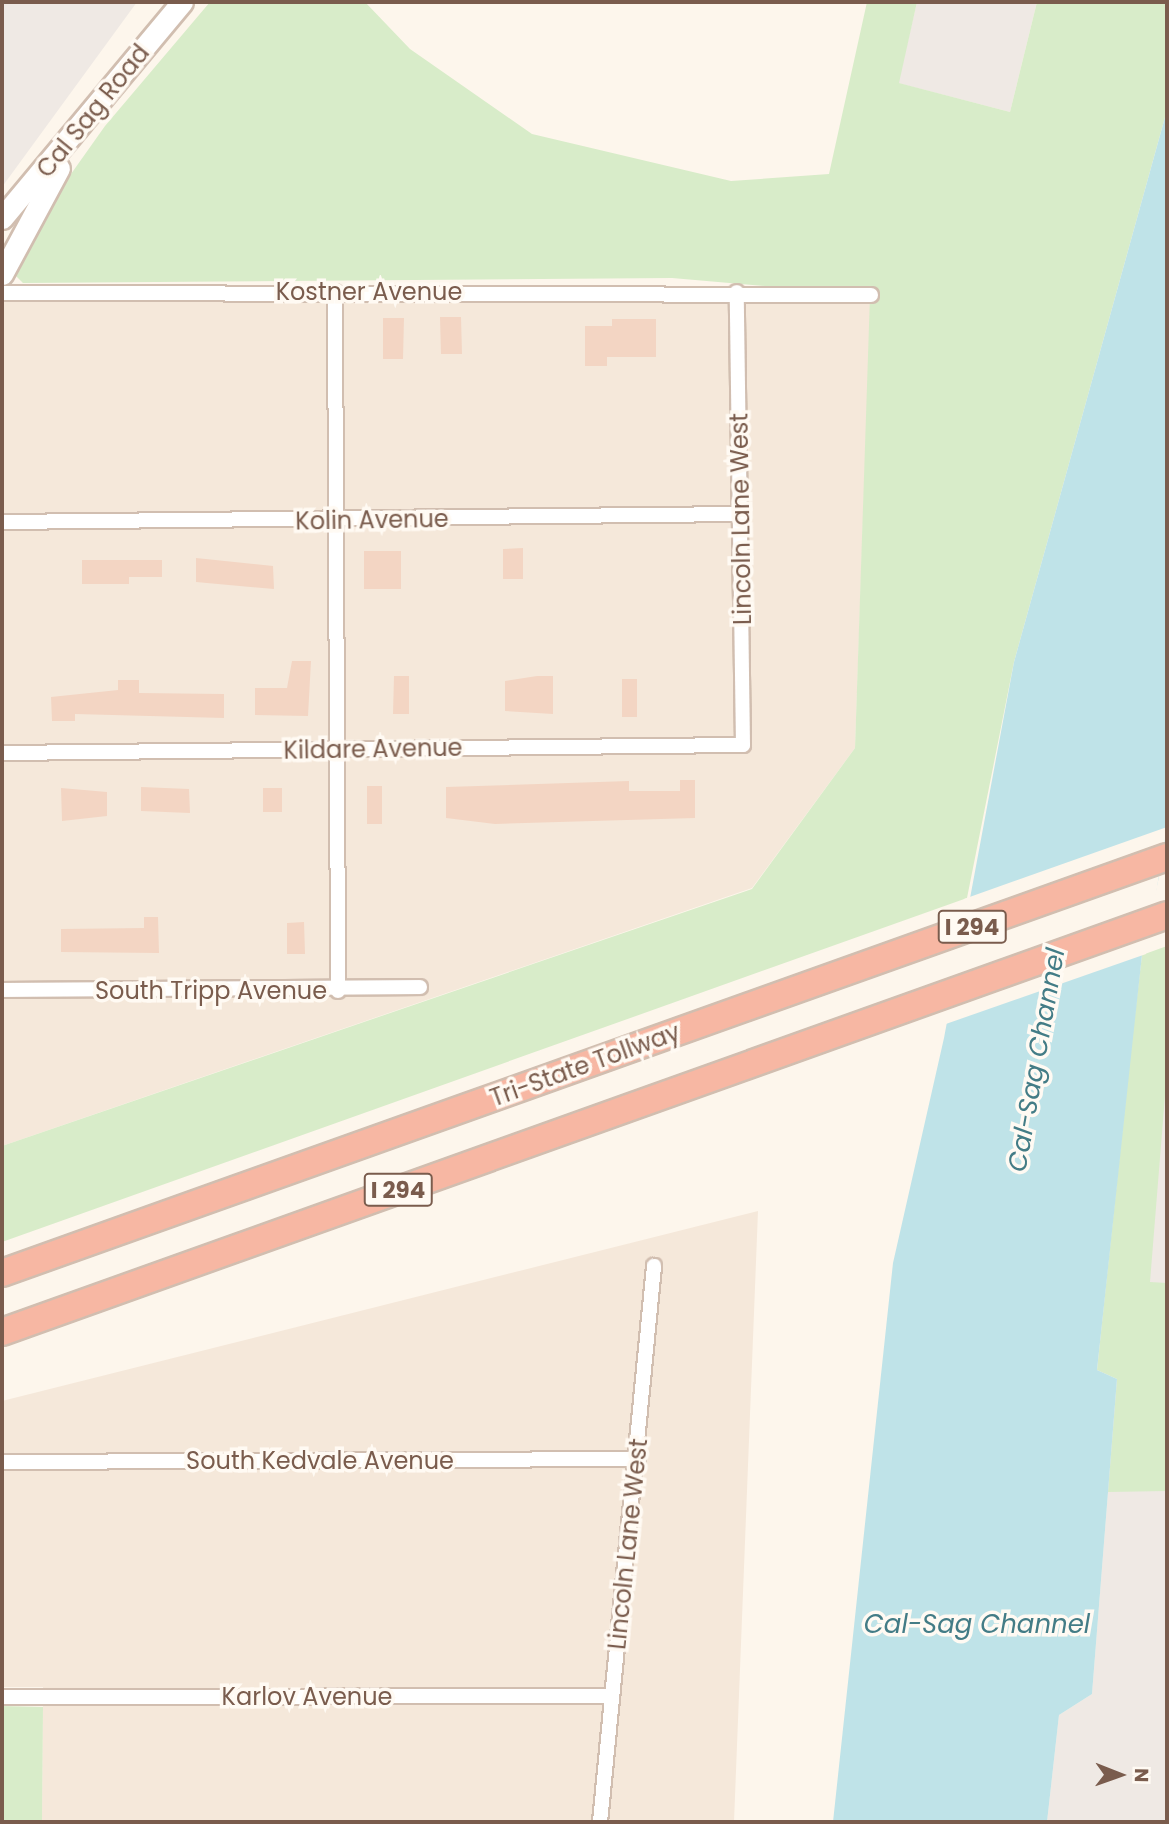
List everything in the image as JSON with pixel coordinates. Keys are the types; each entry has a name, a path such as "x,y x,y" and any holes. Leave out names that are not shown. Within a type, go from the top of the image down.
{"highway":[{"name":"Tri-State Tollway","path":"2,1273 1167,857"},
{"name":"I 294","path":"2,1332 1167,915"}],"street":[{"name":"Cal Sag Road","path":"3,215 80,129 182,2"},
{"path":"2,274 80,129"},
{"path":"335,292 338,991"},
{"name":"Kostner Avenue","path":"2,293 737,292 871,295"},
{"name":"Lincoln Lane West","path":"737,292 743,745"},
{"name":"Kolin Avenue","path":"2,522 336,521 741,514"},
{"name":"Kildare Avenue","path":"2,753 743,745"},
{"name":"South Tripp Avenue","path":"2,990 338,991 420,988"},
{"name":"Lincoln Lane West","path":"600,1822 638,1459 654,1266"},
{"name":"South Kedvale Avenue","path":"2,1462 638,1459"},
{"name":"Karlov Avenue","path":"2,1697 612,1696"}],"shaded area":[{"path":"2,2 137,2 2,187"},
{"path":"917,2 1037,2 1010,112 898,83"},
{"path":"744,287 871,295 855,748 752,888 2,1146 2,298 14,290"},
{"path":"1167,999 1167,1822 1047,1822 1059,1715 1092,1694 1117,1379"},
{"path":"758,1211 734,1822 42,1822 43,1687 2,1687 2,1401"}],"green space":[{"path":"210,2 365,2 410,49 532,134 731,181 829,174 867,2 917,2 899,83 1010,112 1037,2 1167,2 1167,110 1014,662 967,898 2,1242 2,1146 752,889 855,748 870,295 672,278 23,283 14,274 49,205 105,126"},
{"path":"1167,946 1167,1071 1150,1282 1167,1283 1167,1491 1108,1492 1117,1379 1097,1370 1132,1039 1142,955"},
{"path":"2,1706 43,1707 42,1822 2,1822"}],"water":[{"name":"Cal-Sag Channel","path":"1167,110 1167,840 1142,955 1097,1370 1117,1379 1092,1694 1059,1715 1047,1822 833,1822 893,1263 944,1038 1014,662"}],"pier":[{"path":"1167,827 1146,954 943,1025 964,899"}],"building":[{"path":"440,317 461,317 462,354 441,354"},
{"path":"383,318 404,318 403,359 383,359"},
{"path":"612,319 656,319 656,357 607,357 607,366 585,366 585,326 612,326"},
{"path":"523,548 523,579 503,579 503,549"},
{"path":"364,551 401,551 401,589 364,589"},
{"path":"196,558 273,566 274,589 196,582"},
{"path":"82,560 162,560 162,577 129,577 129,584 82,584"},
{"path":"292,661 311,661 308,716 255,715 255,688 287,688"},
{"path":"394,676 409,676 409,714 393,714"},
{"path":"553,676 553,714 505,711 505,681"},
{"path":"622,679 637,679 637,717 622,717"},
{"path":"118,680 139,680 139,693 224,694 224,718 75,714 75,721 52,721 51,697 118,690"},
{"path":"680,780 695,780 695,818 495,824 446,818 446,787 629,781 629,791 680,791"},
{"path":"367,786 382,786 382,824 367,824"},
{"path":"141,787 189,789 190,813 141,811"},
{"path":"61,788 107,792 107,816 62,821"},
{"path":"263,788 282,788 282,812 263,812"},
{"path":"144,917 158,917 159,953 61,952 61,929 144,928"},
{"path":"304,922 305,954 287,954 287,923"}]}
